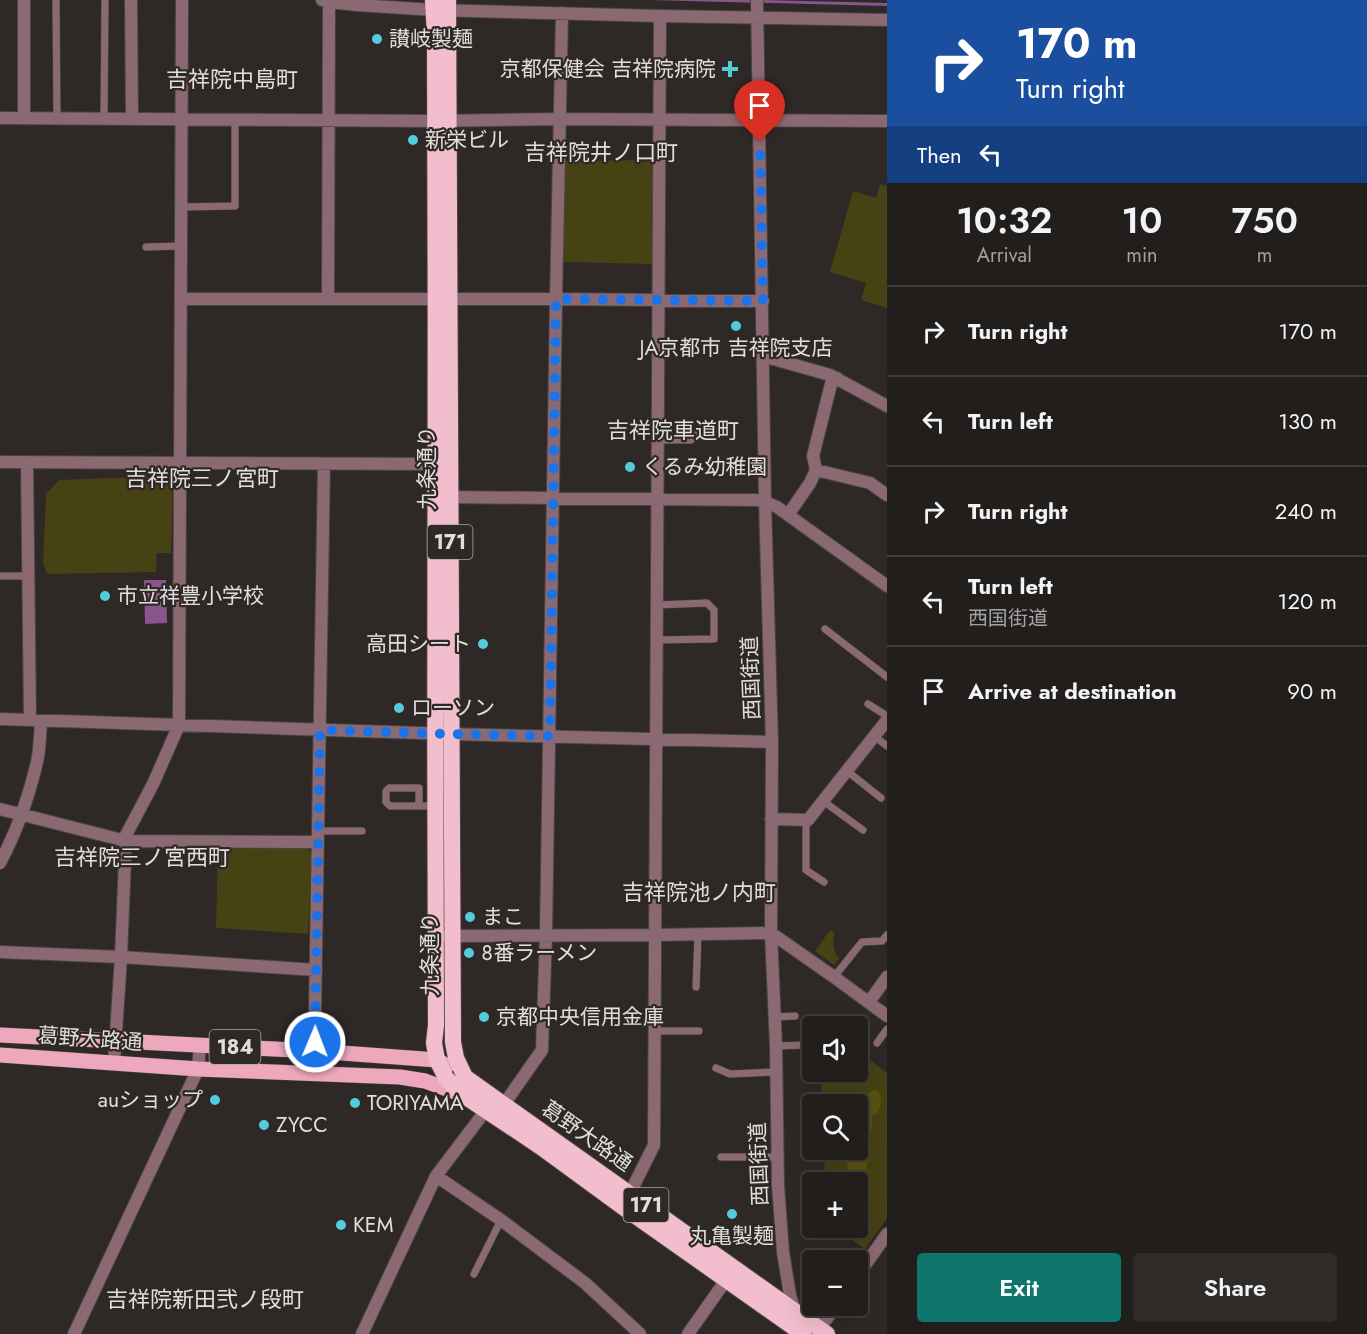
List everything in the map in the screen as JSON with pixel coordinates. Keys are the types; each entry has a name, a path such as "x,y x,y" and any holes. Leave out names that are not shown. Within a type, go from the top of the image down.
{"highway":[{"name":"九条通り","path":"436,1060 434,1043 444,936 441,6"},
{"name":"九条通り","path":"443,734 427,806 444,936 453,1042 456,1058 465,1077"},
{"name":"葛野大路通","path":"436,1060 446,1078 463,1095 495,1110 626,1201 795,1311 817,1333"},
{"name":"葛野大路通","path":"465,1077 495,1110"},
{"name":"葛野大路通","path":"626,1201 726,1280 803,1334"}],"main road":[{"name":"葛野大路通","path":"0,1035 315,1051 436,1060 465,1077"},
{"path":"400,1077 422,1075 453,1042"},
{"name":"葛野大路通","path":"0,1055 198,1068 400,1077 424,1081 463,1095"}],"street":[{"path":"24,0 24,118"},
{"path":"131,0 132,119"},
{"path":"114,1063 126,835 153,784 179,725 182,0"},
{"path":"604,14 605,0"},
{"name":"西国街道","path":"757,0 765,502 772,742 771,933 776,1046 777,1157 783,1252 795,1311"},
{"path":"328,299 328,120 325,1 562,13 660,16 757,15 887,20"},
{"path":"362,1334 436,1176 495,1110 542,1050 550,736 562,13"},
{"path":"626,1201 654,1145 660,16"},
{"path":"0,118 887,121"},
{"path":"181,300 763,301"},
{"path":"763,356 830,375 887,406"},
{"path":"788,515 816,470 813,456 831,384 837,378"},
{"path":"0,462 443,464"},
{"path":"0,863 21,815 37,761 28,576 27,463"},
{"path":"314,1073 324,464"},
{"path":"816,470 870,483 887,495"},
{"path":"443,497 756,500 777,507 887,586"},
{"path":"771,819 808,819 887,718"},
{"path":"0,719 443,734 772,742"},
{"path":"0,809 126,841 318,836"},
{"path":"444,936 771,933 887,1016"},
{"path":"0,952 121,957 316,970"},
{"path":"869,1002 887,977"},
{"path":"74,1334 198,1068 201,1045"},
{"path":"436,1176 501,1220 585,1283 640,1334"},
{"path":"868,1261 887,1234"},
{"path":"688,1334 726,1280"},
{"path":"817,1333 829,1316"}],"lane":[{"path":"56,0 57,119"},
{"path":"104,119 105,0"},
{"path":"181,207 235,206 235,120"},
{"path":"146,247 181,246"},
{"path":"657,440 691,440 701,430"},
{"path":"0,576 28,576"},
{"path":"656,605 707,603 714,610 714,639 656,640"},
{"path":"825,629 887,677"},
{"path":"868,704 887,718"},
{"path":"874,736 887,746"},
{"path":"847,771 881,798"},
{"path":"389,788 419,788 427,806 390,806 386,802 386,792 389,788"},
{"path":"823,801 863,830"},
{"path":"808,819 806,870 824,882"},
{"path":"318,836 362,831"},
{"path":"696,987 698,934"},
{"path":"834,977 861,942 882,941 887,935"},
{"path":"775,1017 795,1016"},
{"path":"877,1043 887,1029"},
{"path":"654,1031 699,1031"},
{"path":"776,1046 802,1045"},
{"path":"716,1068 730,1074 776,1072"},
{"path":"721,1157 777,1157"},
{"path":"474,1274 501,1220"}],"shaded area":[{"path":"649,0 887,3 887,6"},
{"path":"655,160 654,264 562,262 564,161"},
{"path":"880,184 887,186 887,308 861,300 866,283 830,272 853,191 876,198"},
{"path":"169,476 173,482 171,553 157,553 156,572 47,574 43,563 46,494 59,480"},
{"path":"144,580 166,580 167,623 145,624"},
{"path":"218,845 305,847 312,853 308,934 216,928"},
{"path":"830,930 835,933 835,953 839,959 834,965 815,951"},
{"path":"868,1059 887,1073 887,1218 865,1249 850,1238 868,1238 868,1172 825,1172 824,1160 868,1160 868,1094 822,1094 821,1082 868,1082"},
{"path":"875,1089 880,1093 881,1104 879,1110 871,1117 868,1147 868,1094"},
{"path":"848,1160 868,1160 866,1172 849,1172"}],"place":[{"name":"讃岐製麺","path":"377,39"},
{"name":"京都保健会 吉祥院病院","path":"730,69"},
{"name":"新栄ビル","path":"413,140"},
{"name":"JA京都市 吉祥院支店","path":"736,326"},
{"name":"くるみ幼稚園","path":"630,467"},
{"name":"市立祥豊小学校","path":"105,596"},
{"name":"高田シート","path":"483,644"},
{"name":"ローソン","path":"399,708"},
{"name":"まこ","path":"470,917"},
{"name":"８番ラーメン","path":"469,953"},
{"name":"京都中央信用金庫","path":"484,1017"},
{"name":"auショップ","path":"215,1100"},
{"name":"TORIYAMA","path":"355,1103"},
{"name":"ZYCC","path":"264,1125"},
{"name":"丸亀製麺","path":"732,1214"},
{"name":"KEM","path":"341,1225"}],"district":[{"name":"吉祥院中島町","path":"232,79"},
{"name":"吉祥院井ノ口町","path":"601,152"},
{"name":"吉祥院車道町","path":"673,430"},
{"name":"吉祥院三ノ宮町","path":"202,478"},
{"name":"吉祥院三ノ宮西町","path":"142,857"},
{"name":"吉祥院池ノ内町","path":"699,892"},
{"name":"吉祥院新田弐ノ段町","path":"205,1299"}],"route":[{"path":"315,1042 320,730 550,736 556,299 763,301 760,142"}]}
